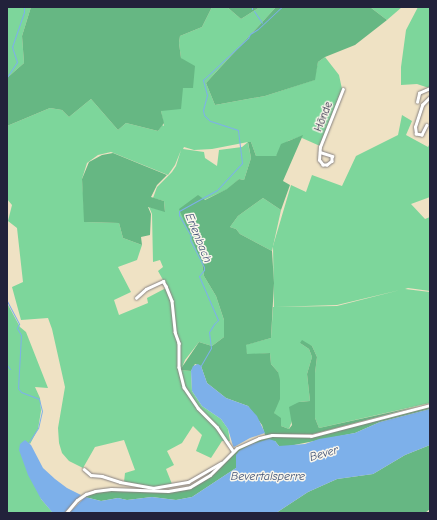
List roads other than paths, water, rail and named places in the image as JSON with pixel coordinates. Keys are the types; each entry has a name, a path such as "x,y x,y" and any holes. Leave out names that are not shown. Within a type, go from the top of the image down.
{"street":[{"path":"417,102 419,93 430,88"},
{"name":"Hönde","path":"320,152 321,144 343,90"},
{"path":"427,125 422,135 416,134 415,127 422,104 430,96"},
{"path":"320,152 332,156 332,161 327,165 321,163 320,152"},
{"path":"136,298 146,289 163,281 168,290 178,343 181,380 195,404 217,427 233,451"},
{"path":"66,513 77,500 91,492 111,489 178,490 190,486 210,475 233,451 251,441 269,435 311,436 430,405"},
{"path":"84,469 91,476 102,476 153,489 188,482 221,463"}],"water":[{"path":"198,364 201,366 207,383 226,398 248,406 257,416 265,433 250,438 234,447 233,446 228,429 221,419 202,406 192,391 191,371 193,366"},
{"name":"Bevertalsperre","path":"430,409 430,445 405,455 373,474 337,479 308,492 276,513 69,513 85,497 101,501 118,498 127,500 152,497 176,500 192,497 236,468 236,455 239,451 252,444 269,439 275,441 279,446 305,444 319,439 355,433 380,422"},
{"path":"25,440 31,445 43,468 67,488 81,495 64,513 52,512 41,499 28,475 19,450 20,444"}],"waterway":[{"path":"7,77 17,62 12,47 24,12 24,7"},
{"name":"Erlenbach","path":"200,367 211,348 209,332 218,320 199,276 204,270 204,267 190,240 191,236 179,215 179,211 217,190 242,163 238,130 210,121 204,115 203,110 207,95 203,80 248,38 250,34 258,29 282,7"},
{"path":"254,11 262,23"},
{"path":"7,301 19,324 17,328 21,335 18,388 21,392 39,399 42,411 38,428 29,442"},
{"path":"7,365 10,369"}],"water label":[{"name":"Bever","path":"324,454"}]}
